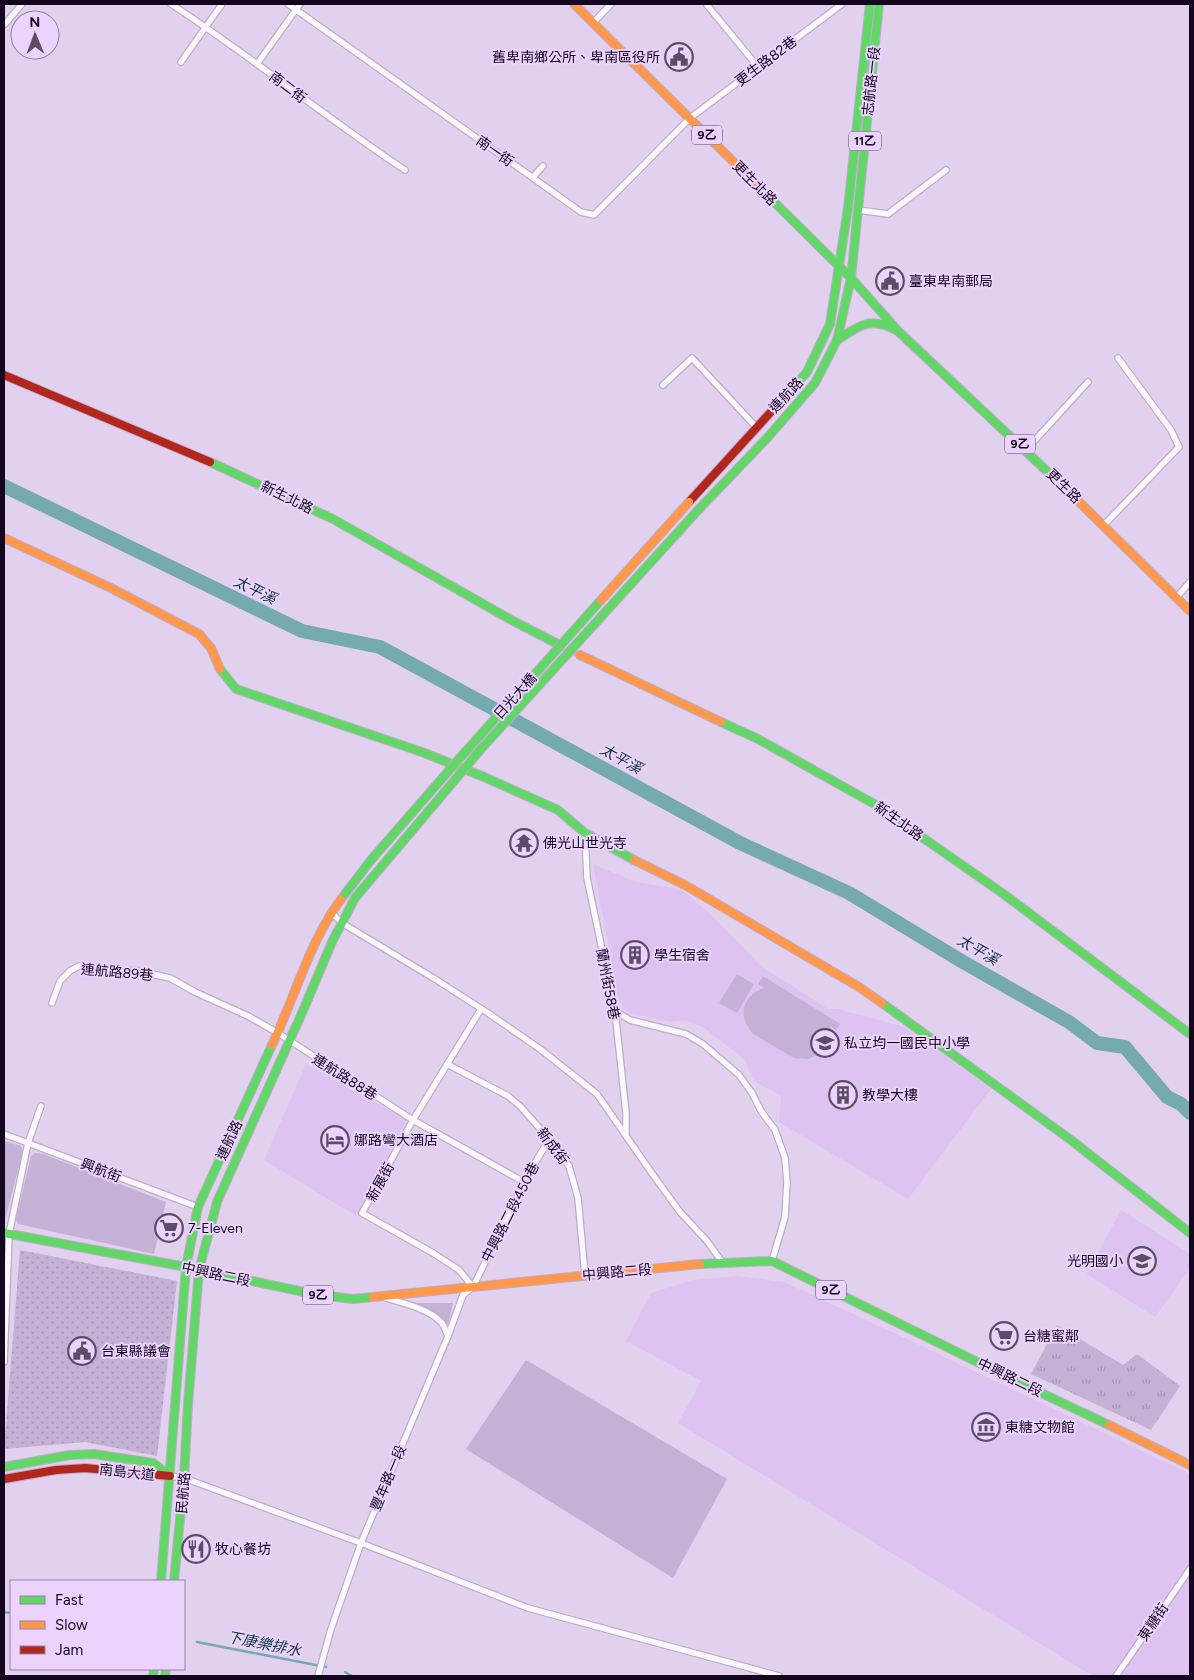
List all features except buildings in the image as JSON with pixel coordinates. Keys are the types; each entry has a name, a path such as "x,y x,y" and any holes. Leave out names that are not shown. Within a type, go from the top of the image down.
{"street":[{"path":"5,24 22,4"},
{"name":"南二街","path":"171,4 206,26 363,142 405,170"},
{"path":"181,62 222,4"},
{"name":"南一街","path":"288,4 581,212 594,215 690,118"},
{"path":"257,64 300,4"},
{"name":"更生北路","path":"574,4 851,278"},
{"path":"593,23 611,4"},
{"name":"更生路82巷","path":"690,118 842,4"},
{"name":"志航路一段","path":"840,266 870,4"},
{"name":"志航路一段","path":"851,278 879,4"},
{"path":"707,5 758,67"},
{"path":"533,178 543,166"},
{"path":"858,210 888,214 946,170"},
{"name":"連航路","path":"689,502 807,372 830,324 840,266"},
{"name":"連航路","path":"700,508 768,437 807,392 825,366 837,340 851,278"},
{"name":"更生路","path":"851,278 899,332 1026,450 1190,611"},
{"path":"837,340 854,329 867,324 882,323 899,332"},
{"path":"663,386 692,358 756,427"},
{"path":"1104,525 1179,447 1171,430 1118,358"},
{"name":"新生北路","path":"4,375 175,446 332,519 514,622 558,644"},
{"path":"799,381 807,392"},
{"path":"1026,450 1088,382"},
{"name":"日光大橋","path":"345,894 371,860 459,759 689,502"},
{"name":"日光大橋","path":"355,898 460,772 700,508"},
{"path":"4,538 111,588 198,634 211,648 219,667 236,689 422,752 558,810 585,833 610,848 685,885 859,987 1071,1140 1190,1233"},
{"path":"1176,598 1190,582"},
{"name":"新生北路","path":"580,655 758,739 876,805 1012,900 1190,1034"},
{"name":"蘭州街58巷","path":"585,833 587,878 615,1012 626,1113 626,1135"},
{"name":"連航路","path":"174,1404 186,1267 198,1207 278,1033 312,952 331,912 345,894"},
{"name":"連航路","path":"188,1404 199,1270 216,1202 332,942 355,898"},
{"path":"331,912 342,923 435,979 540,1048 597,1094 674,1204 707,1241 722,1262"},
{"name":"連航路89巷","path":"52,1003 60,981 70,971 79,966 138,971 170,978 278,1033"},
{"name":"新展街","path":"473,1287 459,1270 362,1213 414,1120 482,1009"},
{"path":"615,1012 630,1020 686,1034 703,1044 739,1075 752,1093 761,1111 775,1130 785,1158 787,1182 785,1216 772,1261"},
{"name":"連航路88巷","path":"278,1033 414,1120 524,1182"},
{"name":"新成街","path":"447,1064 508,1096 528,1114 569,1166 578,1198 585,1275"},
{"path":"4,1362 6,1234 28,1143 41,1106"},
{"path":"234,1130 246,1136"},
{"name":"興航街","path":"4,1134 198,1207"},
{"name":"中興路二段450巷","path":"473,1287 524,1182 549,1139"},
{"name":"中興路二段","path":"6,1234 186,1267 313,1294 353,1299 722,1262 772,1261 1190,1465"},
{"name":"豐年路一段","path":"318,1676 361,1543 448,1336 463,1295 473,1287"},
{"path":"384,1297 408,1304 430,1315 441,1322 448,1336"},
{"name":"民航路","path":"161,1580 174,1404"},
{"name":"民航路","path":"174,1580 184,1478 188,1404"},
{"name":"南島大道","path":"4,1467 70,1455 94,1454 153,1463 170,1476"},
{"name":"南島大道","path":"4,1479 72,1468 105,1468 149,1475 170,1476"},
{"path":"170,1476 184,1478 361,1543 528,1608 779,1676"},
{"name":"東糖街","path":"1116,1676 1190,1569"}],"shaded area":[{"name":"私立均一國民中小學","path":"593,864 636,882 681,889 712,916 761,966 828,1009 838,1009 904,1027 991,1089 908,1199 779,1122 781,1096 754,1081 744,1059 703,1027 686,1020 670,1022 630,1013 622,1007 618,996"},
{"name":"娜路彎大酒店","path":"306,1064 407,1120 356,1216 264,1160"},
{"name":"光明國小","path":"1121,1210 1190,1254 1190,1268 1155,1317 1087,1274"},
{"path":"737,1276 784,1282 1190,1474 1190,1676 1093,1676 678,1423 701,1381 626,1341 651,1293 693,1280"}],"green space":[{"path":"737,974 754,984 737,1013 719,1003"},
{"path":"763,976 840,1024 836,1030 830,1026 831,1040 822,1053 808,1059 794,1058 753,1034 745,1020 744,1007 751,996 764,988 758,984"},
{"path":"4,1141 21,1146 23,1151 4,1218"},
{"path":"35,1153 43,1154 166,1202 154,1254 18,1224 16,1219 31,1156"},
{"path":"20,1250 177,1281 157,1456 85,1442 4,1449"},
{"path":"415,1303 453,1303 448,1325 445,1321"},
{"path":"1057,1325 1123,1365 1137,1354 1180,1386 1151,1430 1031,1374"},
{"path":"526,1360 727,1479 673,1578 466,1449"}],"waterway":[{"name":"太平溪","path":"4,486 302,631 380,647 740,843 849,893 963,962 1069,1022 1097,1043 1125,1047 1167,1097 1181,1104 1190,1113"},
{"name":"下康樂排水","path":"4,1612 10,1613"},
{"name":"下康樂排水","path":"197,1642 326,1667"},
{"name":"下康樂排水","path":"345,1672 352,1676"}],"tunnel":[{"path":"558,644 580,655"}],"traffic: fast":[{"path":"839,266 848,208 870,4"},
{"path":"851,278 879,4"},
{"path":"771,199 851,278 899,332 1068,491"},
{"path":"779,403 807,372 830,324 839,266"},
{"path":"700,508 768,437 815,383 837,340 851,278"},
{"path":"837,340 865,324 879,324 896,330"},
{"path":"210,462 333,519 515,622 558,644"},
{"path":"355,898 481,749 700,508"},
{"path":"345,894 371,860 601,600"},
{"path":"220,669 236,689 422,752 558,810 585,833 634,860"},
{"path":"721,722 758,739 876,805 1005,895 1190,1034"},
{"path":"174,1580 184,1478 199,1270 217,1202 332,942 355,898"},
{"path":"882,1003 1071,1140 1190,1233"},
{"path":"161,1580 186,1267 198,1207 272,1045"},
{"path":"4,1233 186,1267 313,1294 353,1299 373,1297"},
{"path":"700,1264 772,1261 1109,1425"},
{"path":"4,1467 70,1455 94,1454 153,1463 170,1476"},
{"path":"153,1676 154,1670"},
{"path":"165,1676 166,1670"}],"traffic: slow":[{"path":"574,4 771,199"},
{"path":"1068,491 1190,611"},
{"path":"601,600 689,502"},
{"path":"4,538 111,588 199,634 211,648 220,669"},
{"path":"580,655 721,722"},
{"path":"634,860 685,885 859,987 882,1003"},
{"path":"272,1045 322,929 345,894"},
{"path":"373,1297 700,1264"},
{"path":"1109,1425 1190,1465"}],"traffic: jam":[{"path":"4,375 210,462"},
{"path":"689,502 779,403"},
{"path":"4,1479 56,1470 85,1468 170,1476"}],"place":[{"name":"舊卑南鄉公所、卑南區役所","path":"679,57"},
{"name":"臺東卑南郵局","path":"890,281"},
{"name":"佛光山世光寺","path":"524,843"},
{"name":"學生宿舍","path":"635,955"},
{"name":"私立均一國民中小學","path":"825,1043"},
{"name":"教學大樓","path":"843,1095"},
{"name":"娜路彎大酒店","path":"335,1140"},
{"name":"7-Eleven","path":"169,1228"},
{"name":"光明國小","path":"1142,1261"},
{"name":"台糖蜜鄰","path":"1004,1336"},
{"name":"台東縣議會","path":"82,1351"},
{"name":"東糖文物館","path":"986,1427"},
{"name":"牧心餐坊","path":"196,1549"}]}
